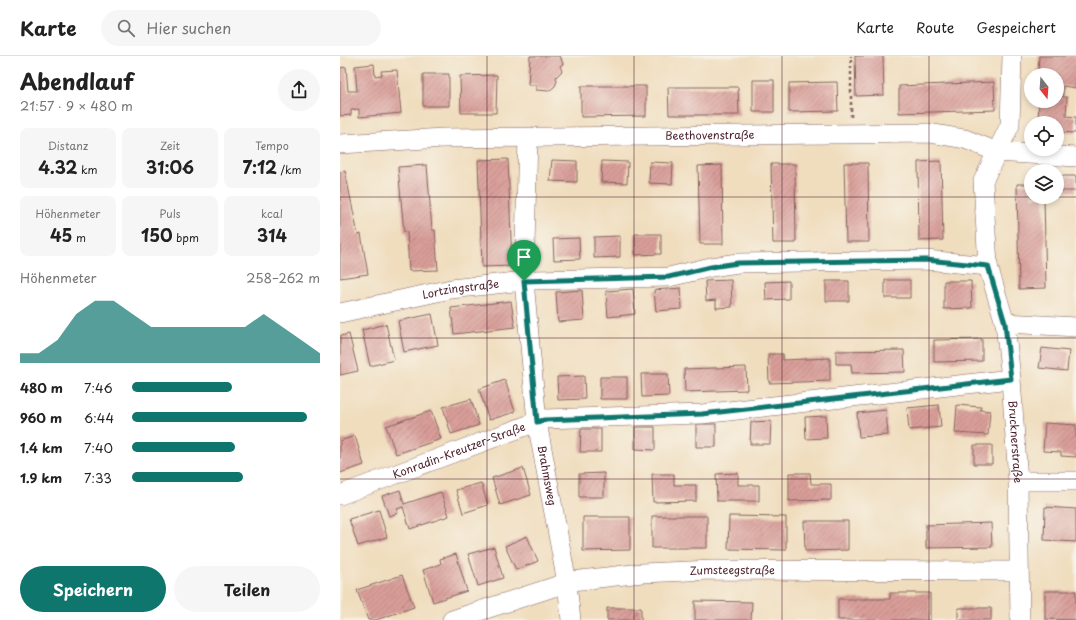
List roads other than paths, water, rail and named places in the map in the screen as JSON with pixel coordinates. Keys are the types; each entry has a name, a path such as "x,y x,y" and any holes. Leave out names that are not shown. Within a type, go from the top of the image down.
{"street":[{"name":"Brucknerstraße","path":"1012,56 1010,125 983,181 988,266 1005,323 1011,379 1018,481 1018,571 1020,620"},
{"name":"Beethovenstraße","path":"340,144 429,139 929,134 965,139 997,152 1076,157"},
{"name":"Brahmsweg","path":"528,138 524,281 537,422 567,583 571,620"},
{"name":"Lortzingstraße","path":"340,313 451,289 524,281 669,277 711,267 738,263 926,260 988,266"},
{"path":"1005,323 1076,327"},
{"name":"Konradin-Kreutzer-Straße","path":"340,496 544,420 702,414 1011,379"},
{"path":"1018,481 1076,481"},
{"name":"Zumsteegstraße","path":"452,620 572,581 642,573 712,570 1018,571"}]}
